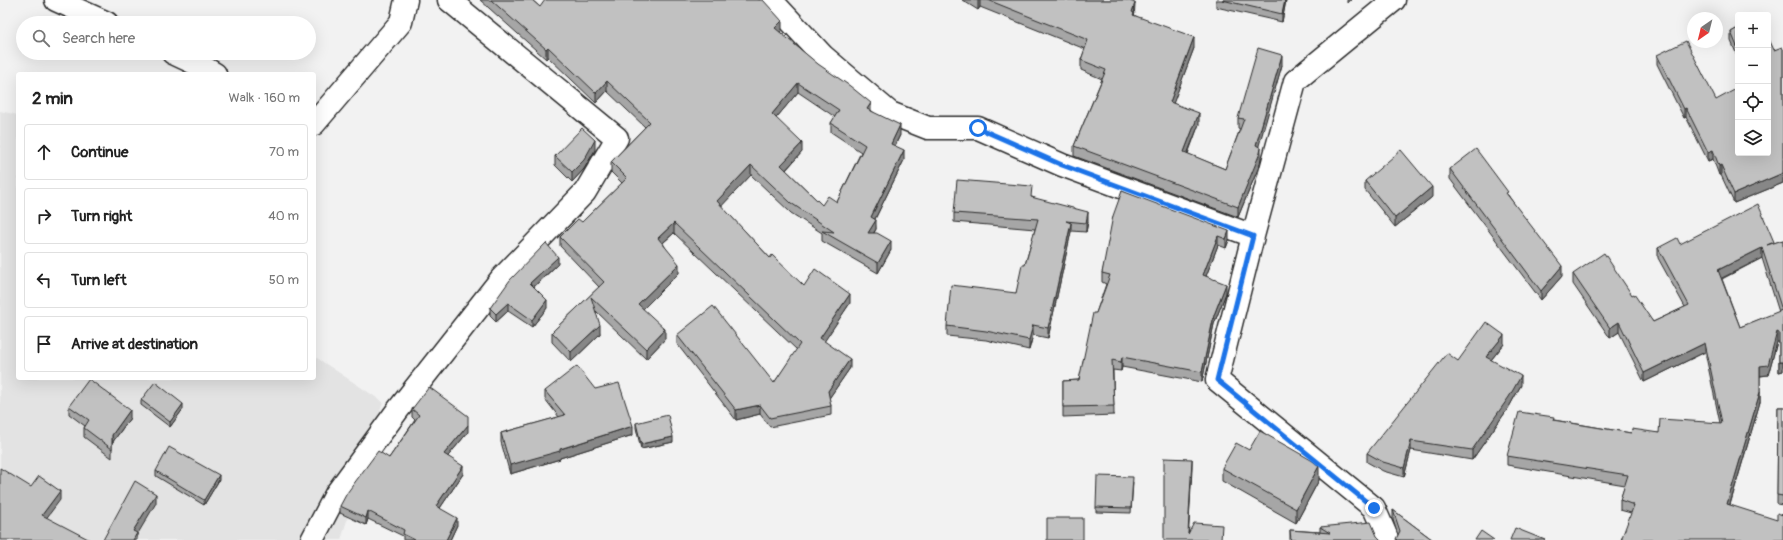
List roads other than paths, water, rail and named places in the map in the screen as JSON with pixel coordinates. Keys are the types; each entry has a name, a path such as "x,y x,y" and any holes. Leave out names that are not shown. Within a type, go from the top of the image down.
{"street":[{"path":"56,0 91,16"},
{"path":"316,122 401,22 406,0"},
{"path":"312,540 336,494 397,411 501,279 585,192 617,138 449,0"},
{"path":"771,0 823,56 890,113 928,128 978,128 1062,165 1253,236"},
{"path":"1388,540 1374,508 1217,380 1253,236 1295,81 1394,0"},
{"path":"188,60 212,72"}]}
